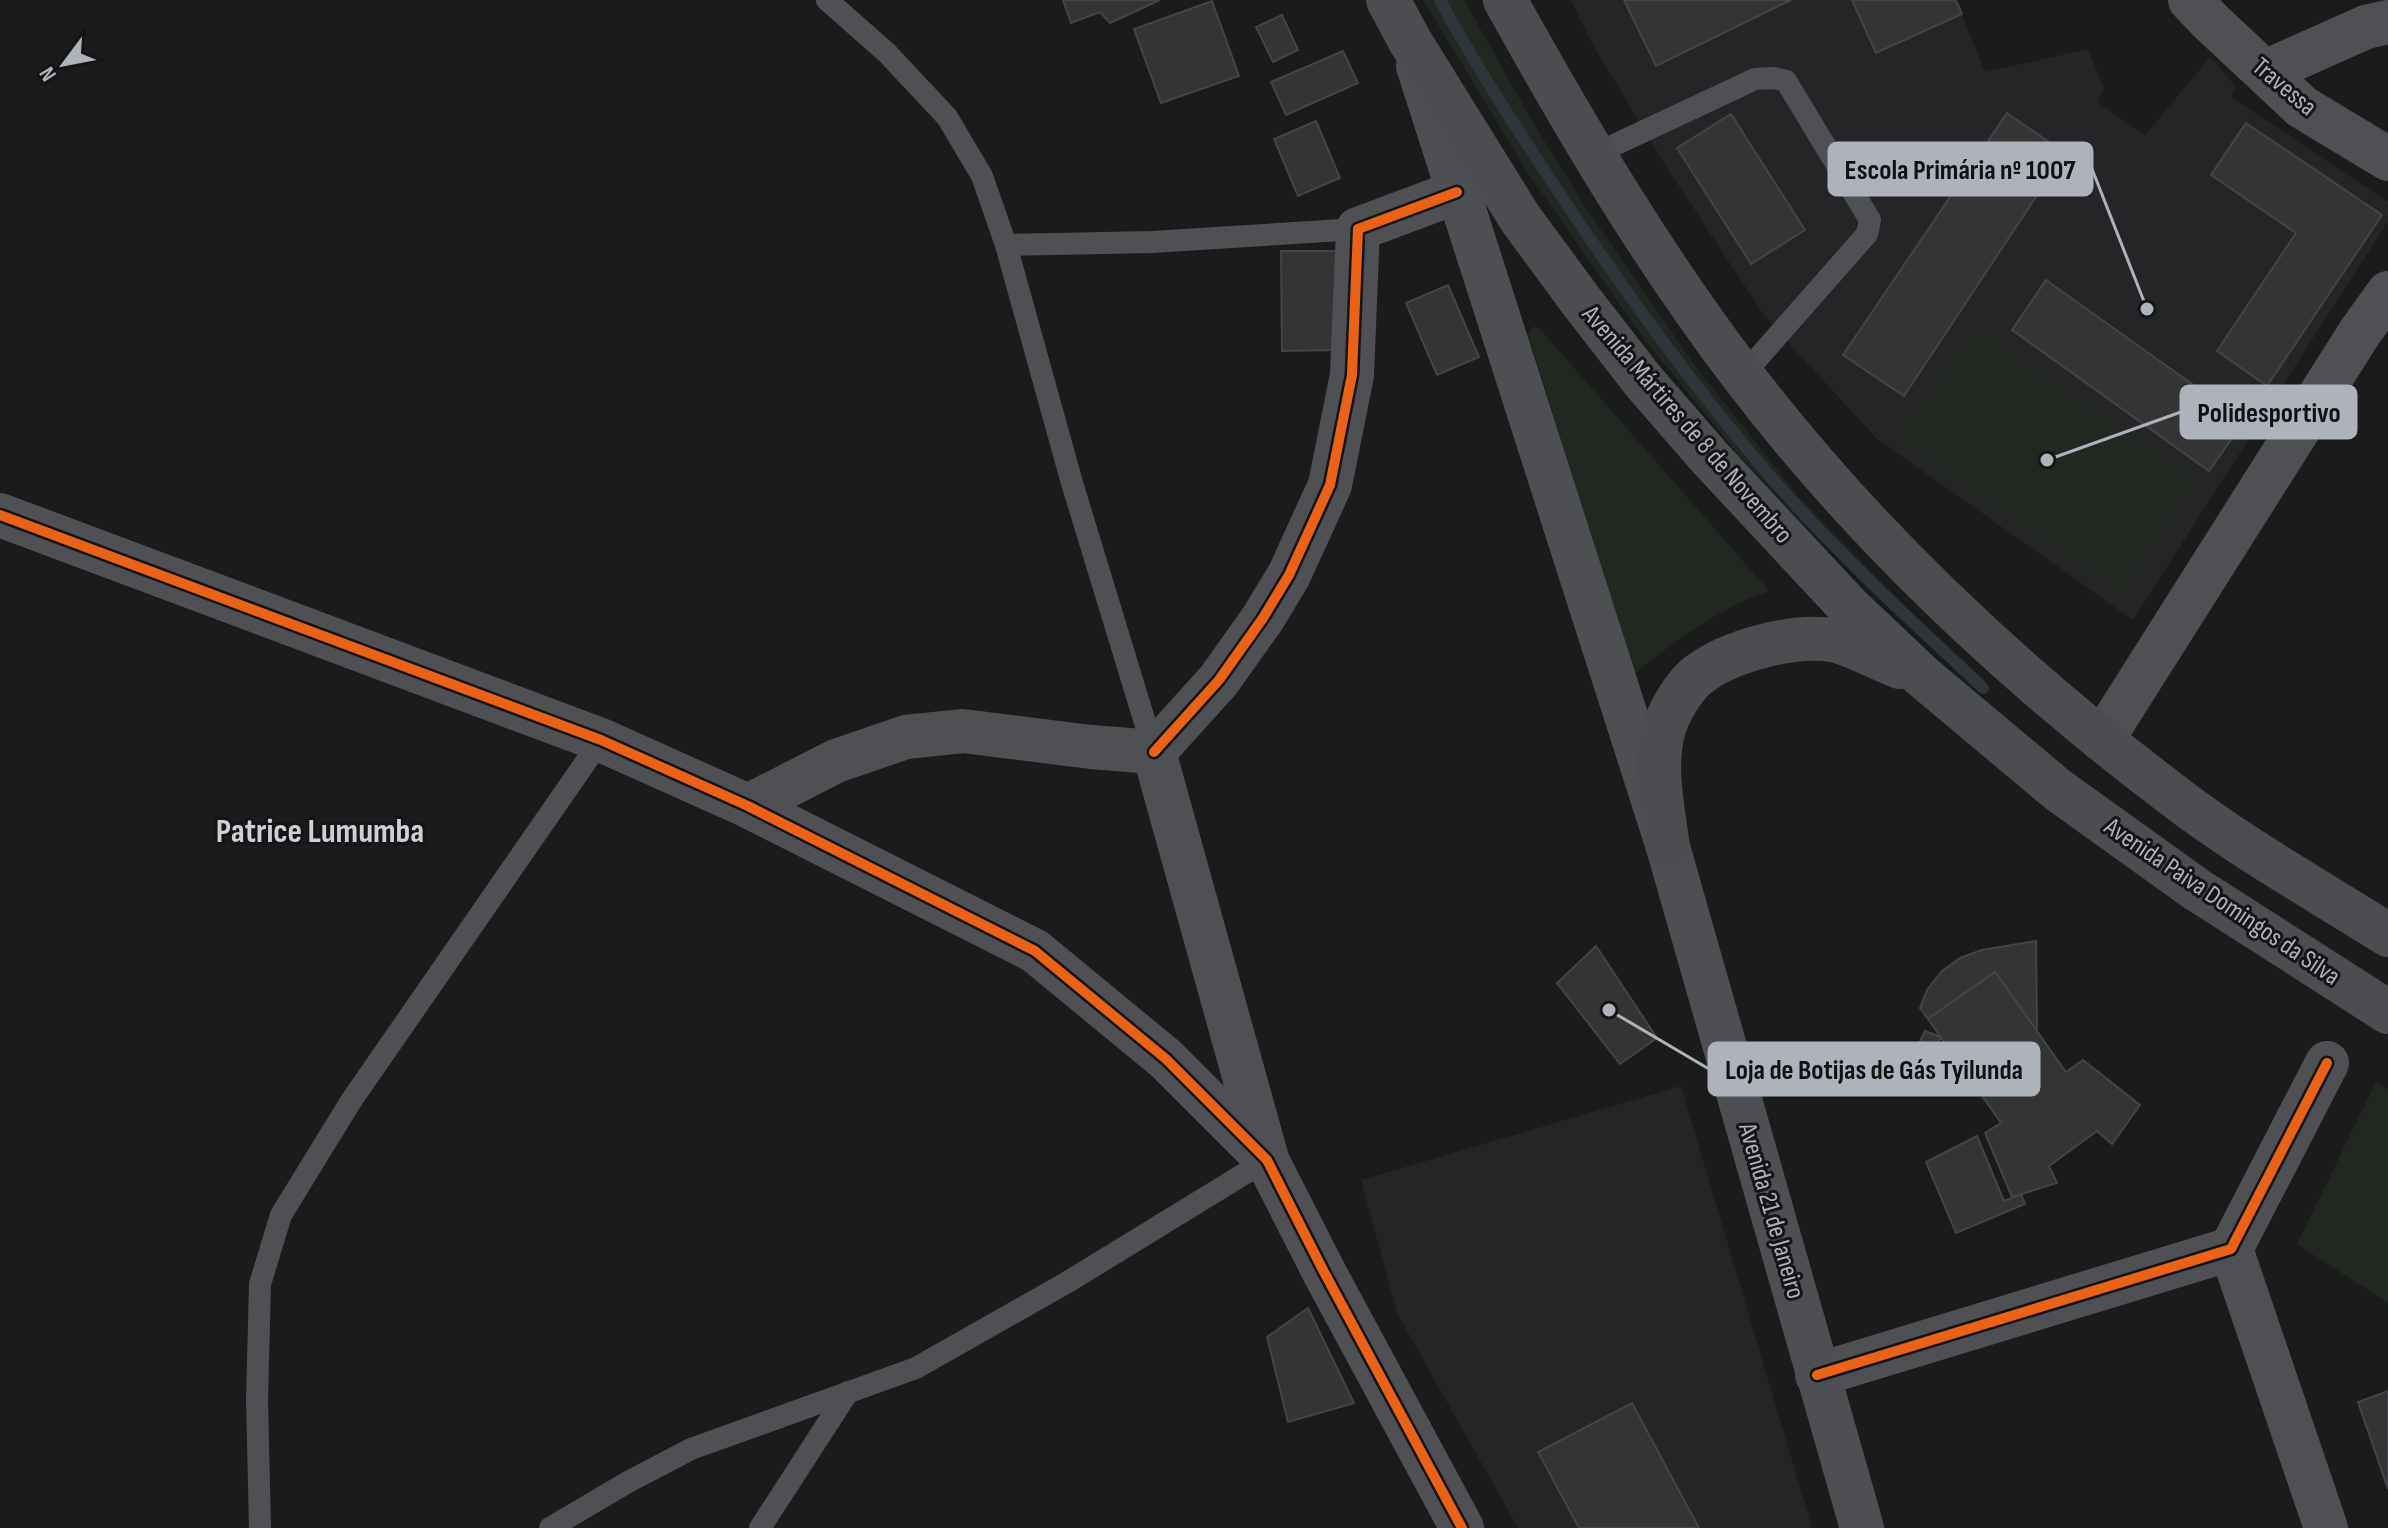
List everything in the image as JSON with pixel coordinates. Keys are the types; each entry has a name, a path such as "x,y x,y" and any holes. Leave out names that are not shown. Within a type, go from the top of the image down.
{"main road":[{"name":"Avenida Mártires de 8 de Novembro","path":"1388,0 1410,41 1520,218 1644,382 1849,607 1922,676 2058,790"},
{"path":"1505,0 1593,155 1636,221 1743,375 1825,476 1869,524 1961,617 2102,740 2177,799 2388,935"},
{"name":"Avenida 21 de Janeiro","path":"1410,41 1668,847 1862,1528"},
{"path":"1668,847 1659,775 1663,730 1677,700 1697,676 1727,659 1752,650 1801,640 1833,640 1922,676"},
{"name":"Avenida Paiva Domingos da Silva","path":"2058,790 2196,889 2388,1012"}],"street":[{"name":"Travessa","path":"2190,0 2302,107 2388,159"},
{"path":"2265,72 2366,27 2388,22"},
{"path":"1154,752 1219,680 1263,618 1289,575 1330,485 1352,375 1358,229 1457,192"},
{"path":"2102,740 2374,342 2388,293"},
{"path":"0,515 601,740 748,806 1035,951 1166,1059 1267,1160"},
{"path":"748,806 836,761 906,737 963,731 1154,752"},
{"path":"1154,752 1267,1160 1462,1528"},
{"path":"1817,1375 2231,1249 2327,1063"},
{"path":"2231,1249 2326,1528"}],"lane":[{"path":"827,0 887,53 947,117 982,176 1006,245 1072,483 1154,752"},
{"path":"1593,155 1755,79 1786,81 1870,220 1867,234 1743,375"},
{"path":"1006,245 1152,242 1358,229"},
{"path":"260,1528 257,1400 260,1284 281,1215 351,1101 601,740"},
{"path":"550,1528 691,1449 916,1368 1066,1283 1267,1160"},
{"path":"760,1528 848,1392"}],"shaded area":[{"path":"1423,0 1464,0 1584,205 1698,370 1797,495 1983,688 1948,663 1871,592 1803,523 1738,454 1644,339 1528,173"},
{"path":"1571,0 1956,0 1985,72 2088,49 2104,88 2097,102 2145,135 2210,57 2235,86 2231,97 2388,202 2388,221 2133,620 1876,438 1796,351 1762,312 1667,168 1591,42"},
{"path":"1534,326 1541,330 1769,591 1715,616 1634,674 1528,334"},
{"path":"1974,327 2196,481 2120,592 1897,438"},
{"path":"2376,1082 2388,1089 2388,1303 2297,1244"},
{"path":"1681,1086 1812,1528 1518,1528 1397,1313 1361,1180"}],"building":[{"path":"1063,0 1160,0 1110,23 1100,12 1071,23"},
{"path":"1624,0 1791,0 1656,66"},
{"path":"1852,0 1956,0 1962,14 1876,53"},
{"path":"1212,1 1239,76 1161,103 1134,29"},
{"path":"1282,15 1298,50 1273,62 1256,27"},
{"path":"1343,51 1358,83 1286,115 1271,82"},
{"path":"2007,113 2065,153 1904,396 1843,355"},
{"path":"1731,114 1805,230 1751,264 1677,148"},
{"path":"1316,121 1340,178 1298,196 1274,139"},
{"path":"2246,123 2382,215 2267,386 2217,351 2296,233 2211,175"},
{"path":"1281,251 1337,251 1339,350 1282,351"},
{"path":"2046,280 2244,421 2209,471 2012,330"},
{"path":"1448,285 1479,357 1437,375 1406,303"},
{"path":"2036,941 2037,1031 1995,972 1928,1019 1920,1008 1927,990 1942,971 1960,958 1982,950"},
{"path":"1596,946 1657,1038 1620,1064 1557,983"},
{"path":"1995,972 2066,1072 2083,1060 2140,1105 2112,1144 2097,1131 2049,1166 2057,1183 2012,1197 1985,1133 2001,1123 1928,1019"},
{"path":"1925,1031 1941,1037 1926,1066 1912,1059"},
{"path":"1977,1136 2004,1201 2021,1194 2025,1204 1956,1233 1926,1162"},
{"path":"1308,1308 1354,1403 1288,1422 1267,1337"},
{"path":"2388,1391 2388,1489 2358,1402"},
{"path":"1632,1403 1699,1528 1579,1528 1538,1452"}],"waterway":[{"path":"1440,0 1489,84 1578,221 1707,400 1815,525 1983,688"}],"cycle path":[{"path":"1154,752 1219,680 1263,618 1289,575 1330,485 1352,375 1358,229 1457,192"},
{"path":"0,515 601,740 748,806 1035,951 1166,1059 1267,1160 1462,1528"},
{"path":"1817,1375 2231,1249 2327,1063"}],"place":[{"name":"Escola Primária nº 1007","path":"2147,309"},
{"name":"Polidesportivo","path":"2047,460"},
{"name":"Loja de Botijas de Gás Tyilunda","path":"1609,1010"}],"district":[{"name":"Patrice Lumumba","path":"320,831"}]}
